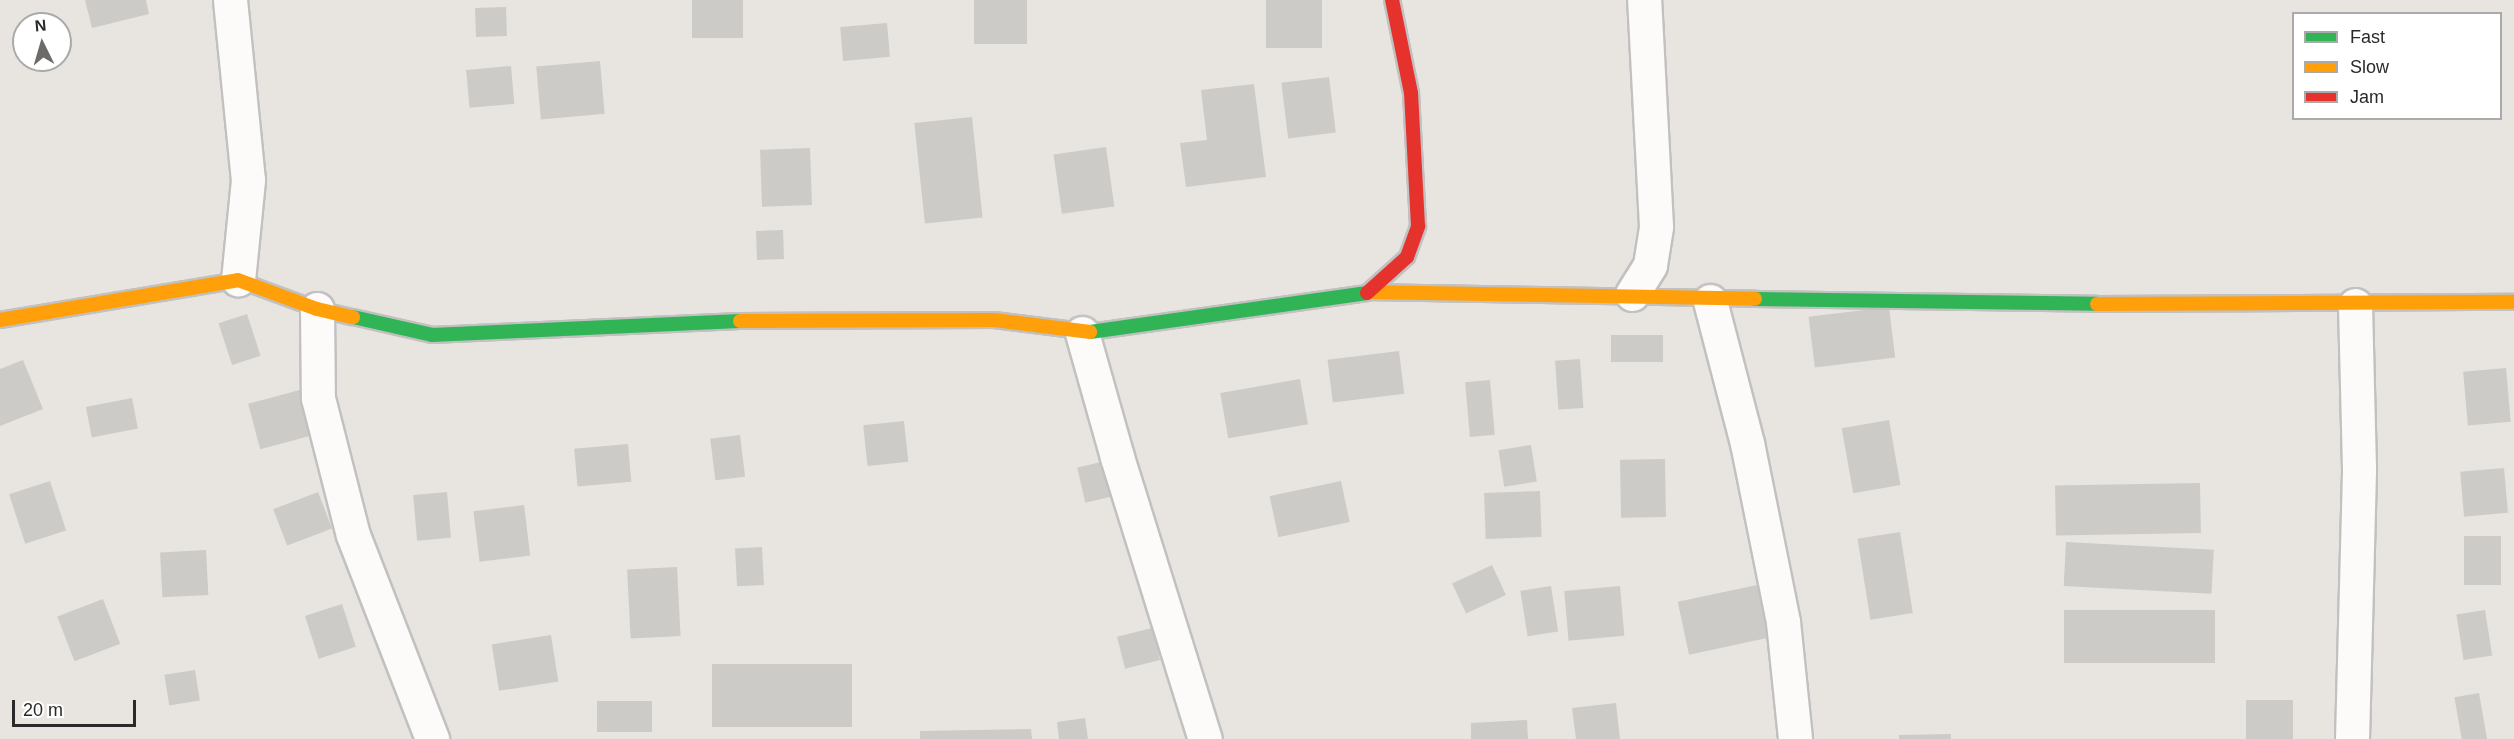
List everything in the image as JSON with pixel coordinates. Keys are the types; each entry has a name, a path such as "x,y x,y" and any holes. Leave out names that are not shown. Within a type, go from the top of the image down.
{"street":[{"path":"230,0 248,180 238,279"},
{"path":"1372,292 1407,257 1418,226 1411,93 1392,0"},
{"path":"1632,294 1650,265 1656,226 1644,0"},
{"path":"0,320 238,279 317,309 432,335 724,321 994,320 1082,333 1372,292 1632,294 1710,301 2355,305 2514,302"},
{"path":"1710,301 1747,443 1780,611 1795,739"},
{"path":"2352,739 2359,468 2355,305"},
{"path":"317,309 318,398 353,535 432,739"},
{"path":"1082,333 1205,739"}],"building":[{"path":"85,0 146,0 149,14 92,28"},
{"path":"692,0 743,0 743,38 692,38"},
{"path":"974,0 1027,0 1027,44 974,44"},
{"path":"1266,0 1322,0 1322,48 1266,48"},
{"path":"506,7 507,36 476,37 475,8"},
{"path":"887,23 890,57 843,61 840,27"},
{"path":"600,61 605,114 541,119 536,67"},
{"path":"511,66 514,104 469,108 466,70"},
{"path":"1329,77 1336,133 1288,138 1281,83"},
{"path":"1254,84 1266,177 1186,187 1180,143 1207,140 1201,90"},
{"path":"972,117 983,217 925,224 914,123"},
{"path":"1106,147 1114,206 1062,214 1054,154"},
{"path":"810,148 812,205 762,207 760,150"},
{"path":"783,230 784,259 757,260 756,231"},
{"path":"1889,307 1895,358 1815,367 1809,317"},
{"path":"247,314 261,356 232,365 218,323"},
{"path":"1611,335 1663,335 1663,362 1611,362"},
{"path":"1399,351 1404,394 1333,402 1328,360"},
{"path":"1580,359 1583,408 1558,410 1555,361"},
{"path":"23,360 43,409 0,426 0,369"},
{"path":"2506,368 2511,422 2468,426 2463,372"},
{"path":"1300,379 1308,424 1228,438 1220,393"},
{"path":"1490,380 1495,435 1470,437 1465,382"},
{"path":"307,388 319,433 260,449 248,404"},
{"path":"132,398 138,428 92,437 86,407"},
{"path":"1889,420 1900,485 1853,493 1842,428"},
{"path":"904,421 908,462 868,466 863,425"},
{"path":"740,435 745,477 715,480 710,439"},
{"path":"628,444 631,482 578,487 574,449"},
{"path":"1531,445 1537,482 1504,487 1498,450"},
{"path":"1123,457 1131,492 1085,503 1077,468"},
{"path":"1665,459 1666,517 1621,518 1620,460"},
{"path":"2504,468 2508,513 2464,517 2460,472"},
{"path":"50,481 66,530 25,544 9,494"},
{"path":"1341,481 1350,522 1278,537 1270,496"},
{"path":"2200,483 2201,533 2056,536 2055,486"},
{"path":"1540,491 1542,537 1486,539 1484,493"},
{"path":"318,492 332,528 287,546 273,509"},
{"path":"447,492 451,538 417,541 413,495"},
{"path":"524,505 530,556 480,562 473,511"},
{"path":"1900,532 1913,613 1870,620 1858,539"},
{"path":"2464,536 2501,536 2501,585 2464,585"},
{"path":"2066,542 2214,550 2211,594 2064,586"},
{"path":"762,547 764,585 737,586 735,548"},
{"path":"206,550 208,595 162,597 160,552"},
{"path":"1492,565 1506,595 1466,614 1452,584"},
{"path":"677,567 681,636 631,639 627,570"},
{"path":"1757,585 1768,638 1689,655 1678,602"},
{"path":"1551,586 1558,631 1528,636 1520,591"},
{"path":"1620,586 1624,636 1569,641 1564,591"},
{"path":"103,599 120,644 74,661 57,617"},
{"path":"342,604 356,647 319,659 305,616"},
{"path":"2064,610 2215,610 2215,663 2064,663"},
{"path":"2485,610 2492,655 2464,660 2456,615"},
{"path":"1152,628 1160,660 1125,669 1117,637"},
{"path":"551,635 558,681 499,691 492,644"},
{"path":"712,664 852,664 852,727 712,727"},
{"path":"195,670 200,701 169,705 164,675"},
{"path":"2479,693 2487,739 2462,739 2454,697"},
{"path":"2246,700 2293,700 2293,739 2246,739"},
{"path":"597,701 652,701 652,732 597,732"},
{"path":"1616,703 1620,739 1576,739 1572,708"},
{"path":"1085,718 1088,739 1059,739 1057,722"},
{"path":"1527,720 1528,739 1471,739 1471,723"},
{"path":"1031,729 1032,739 920,739 920,731"},
{"path":"1951,734 1951,739 1899,739 1899,735"}],"traffic: fast":[{"path":"1090,332 1367,293"},
{"path":"1755,299 2097,304"},
{"path":"353,317 432,335 740,321"}],"traffic: slow":[{"path":"0,320 238,280 317,309 353,317"},
{"path":"1372,292 1755,299"},
{"path":"2097,304 2514,302"},
{"path":"740,321 994,320 1090,332"}],"traffic: jam":[{"path":"1367,293 1407,257 1418,226 1411,93 1392,0"}]}
